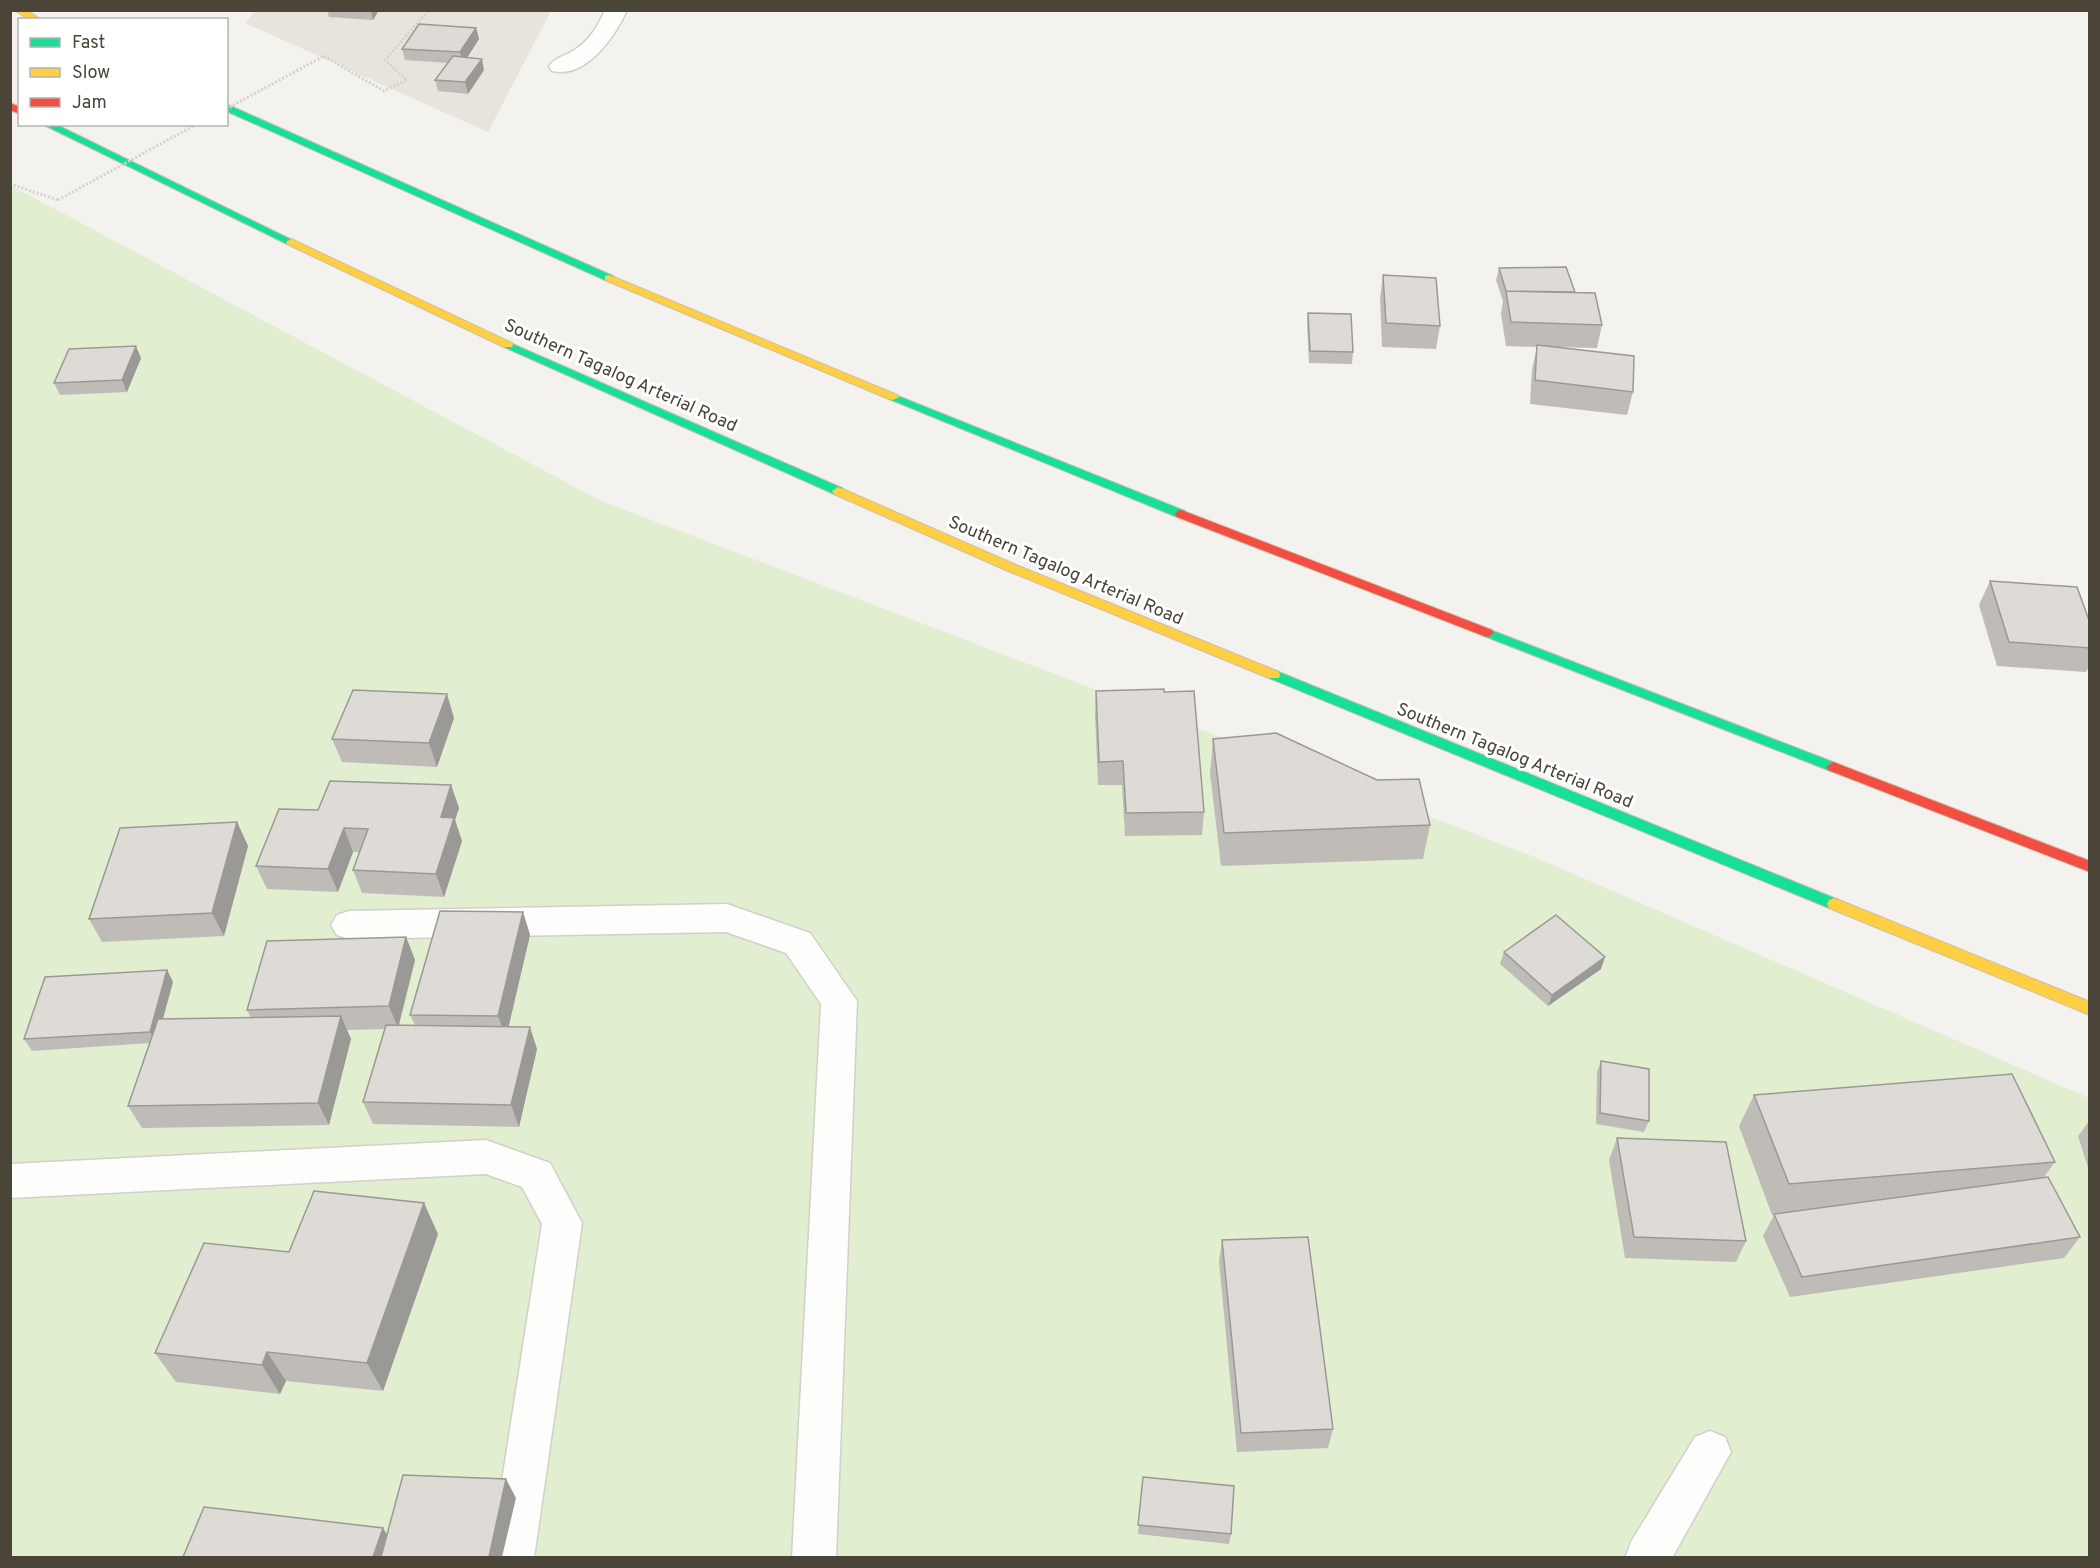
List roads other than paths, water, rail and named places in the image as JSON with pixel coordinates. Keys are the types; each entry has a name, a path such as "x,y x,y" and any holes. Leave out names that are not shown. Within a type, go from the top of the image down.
{"highway":[{"path":"18,10 34,18"},
{"path":"228,109 582,267 1085,477 2090,867"},
{"name":"Southern Tagalog Arterial Road","path":"50,126 490,337 1012,568 2090,1009"}],"street":[{"path":"560,66 582,56 606,35 616,10"},
{"path":"349,925 727,918 798,943 839,1001 814,1557"},
{"path":"10,1181 486,1157 536,1175 562,1222 512,1557"},
{"path":"1647,1557 1710,1452"}]}
